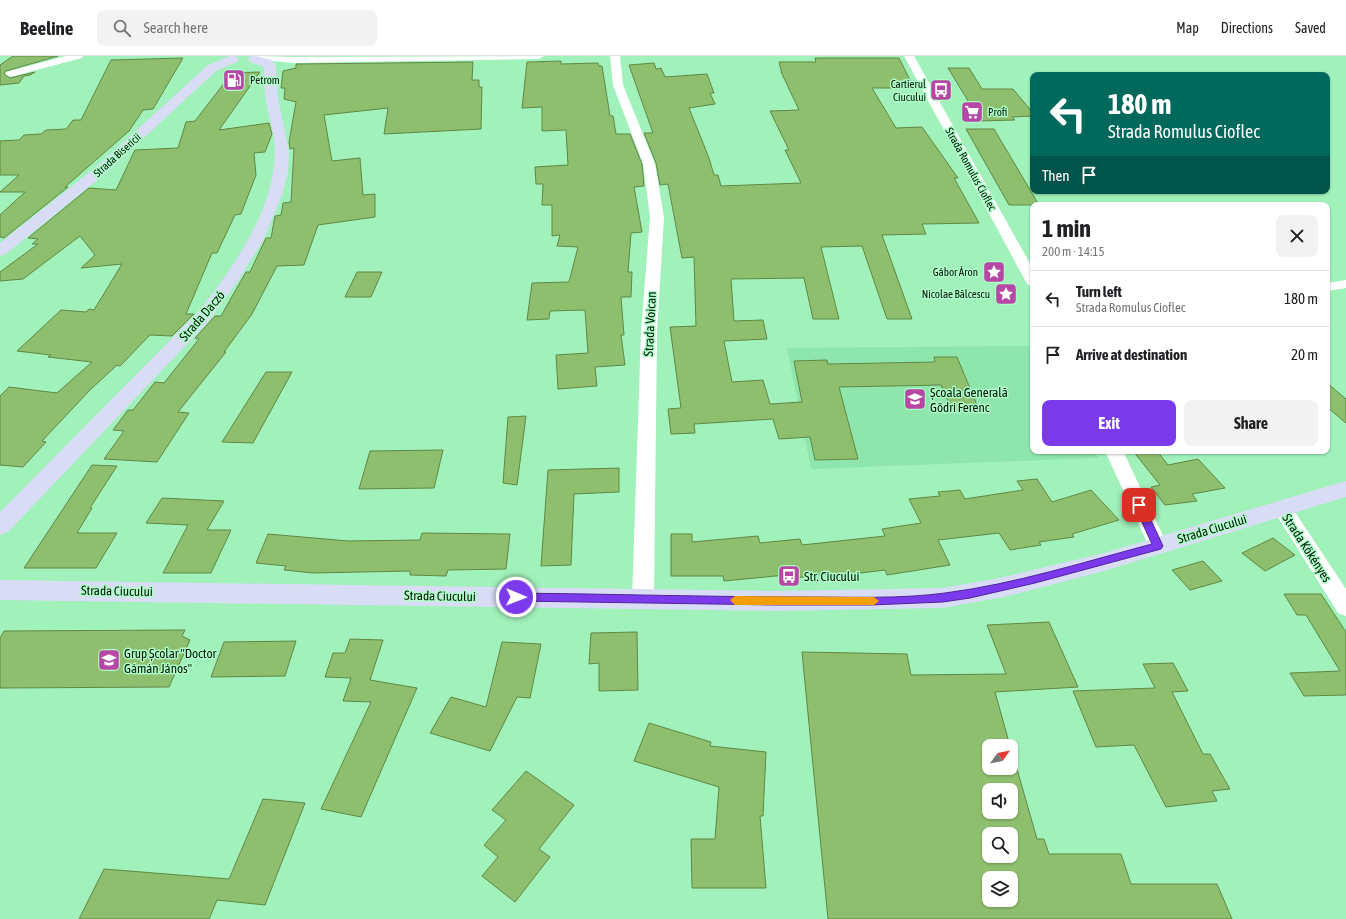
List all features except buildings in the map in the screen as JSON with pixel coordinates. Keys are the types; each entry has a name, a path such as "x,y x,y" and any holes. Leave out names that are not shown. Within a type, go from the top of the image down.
{"street":[{"path":"10,74 78,56"},
{"path":"231,57 259,57 295,60 539,56"},
{"name":"Strada Voican","path":"615,56 618,85 634,120 649,164 657,217 649,331 643,599"},
{"name":"Strada Romulus Cioflec","path":"909,56 1030,277"},
{"name":"Strada Bisericii","path":"0,250 34,226 101,170 212,68 231,57"},
{"name":"Strada Daczó","path":"0,526 203,317 226,288 263,226 280,172 282,151 271,91 270,66 259,57"},
{"path":"1330,287 1346,284"},
{"path":"1115,454 1158,546"},
{"name":"Strada Ciucului","path":"0,590 784,601 871,601 943,598 1004,587 1158,546 1346,489"},
{"name":"Strada Kökényes","path":"1282,508 1346,607"}],"shaded area":[{"name":"Școala Generală Gödri Ferenc","path":"1030,346 1030,454 1096,454 1098,458 811,469 787,348"}],"slow traffic":[{"path":"735,600 874,601"}],"place":[{"name":"Petrom","path":"234,80"},
{"name":"Cartierul Ciucului","path":"941,90"},
{"name":"Profi","path":"972,112"},
{"name":"Gábor Áron","path":"994,272"},
{"name":"Nicolae Bălcescu","path":"1006,294"},
{"name":"Școala Generală Gödri Ferenc","path":"915,399"},
{"name":"Str. Ciucului","path":"789,576"},
{"name":"Grup Școlar \"Doctor Gámán János\"","path":"109,660"}],"route":[{"path":"516,597 776,601 871,601 943,598 970,594 1035,580 1158,546 1139,505"}]}
